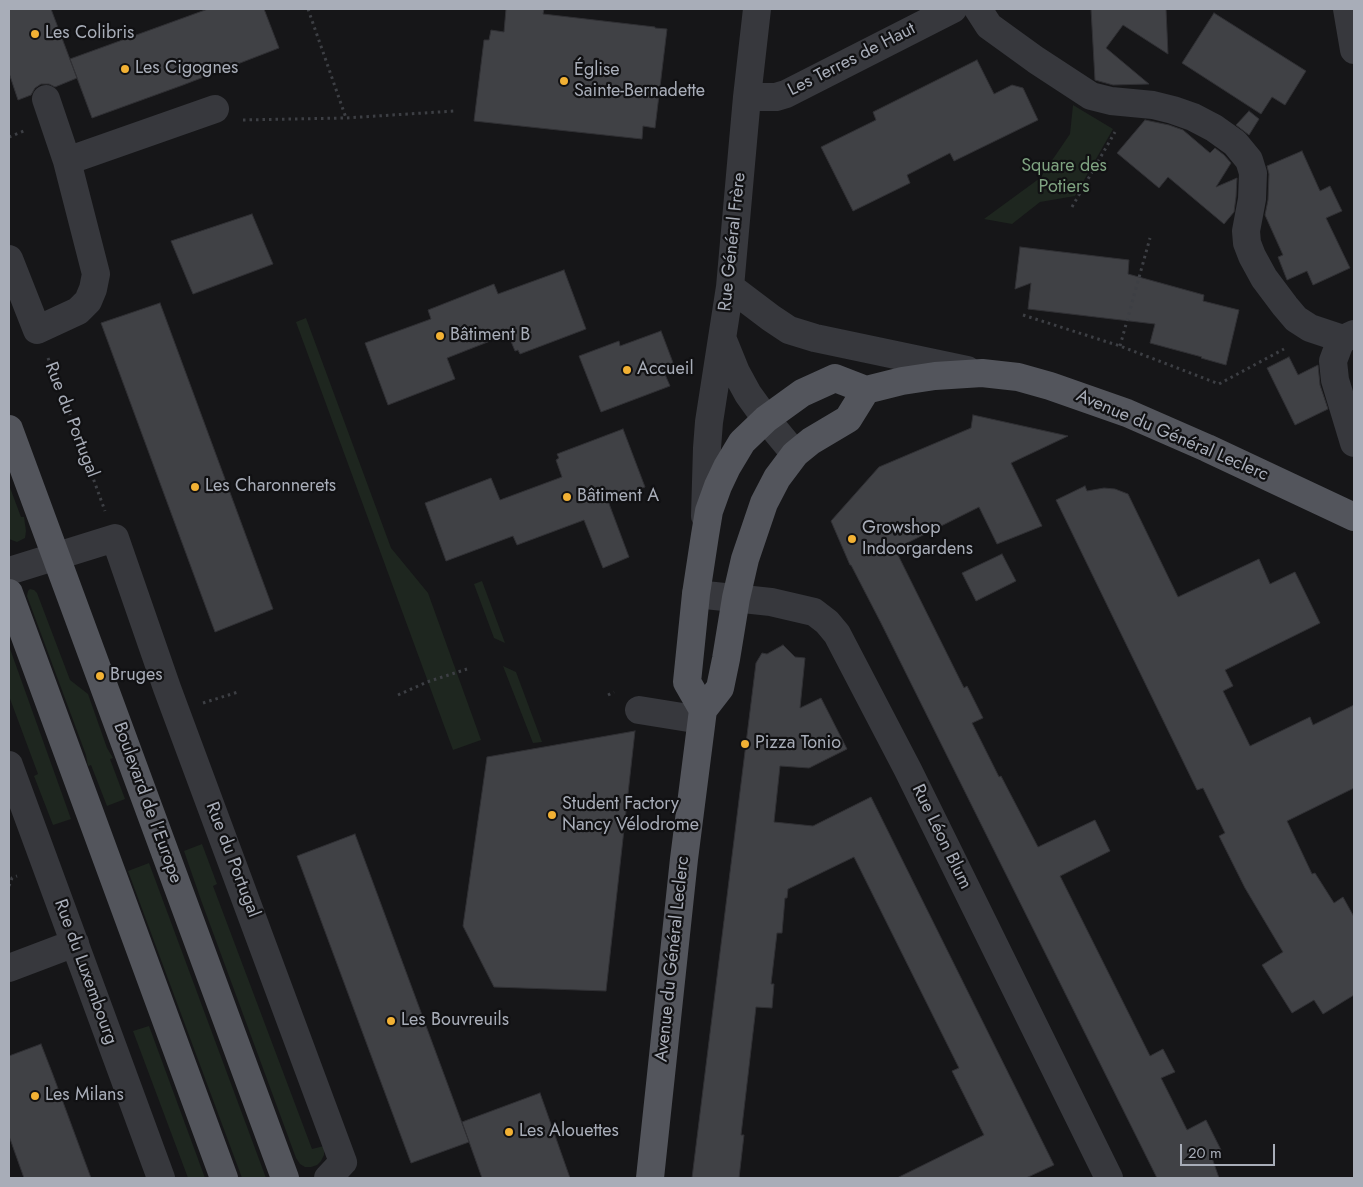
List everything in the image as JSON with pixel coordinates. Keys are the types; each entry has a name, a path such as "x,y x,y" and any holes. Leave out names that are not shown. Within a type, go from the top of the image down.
{"main road":[{"name":"Avenue du Général Leclerc","path":"866,390 935,376 982,373 1018,378 1050,386 1127,413 1353,511"},
{"path":"835,378 866,390 848,419 811,441 795,454 777,478 764,503 745,559 720,688 702,715 687,682 704,535 709,511 727,467 742,442 766,419 802,393 835,378"},
{"name":"Boulevard de l'Europe","path":"9,429 285,1178"},
{"path":"9,593 224,1178"},
{"name":"Avenue du Général Leclerc","path":"650,1178 683,869 702,715"}],"street":[{"name":"Rue Général Frère","path":"704,535 709,422 730,287 757,9"},
{"name":"Les Terres de Haut","path":"747,97 776,97 786,94 953,9"},
{"path":"978,9 989,26 1070,84 1091,96 1111,101 1153,105 1173,110 1193,117 1214,128 1235,143 1249,160 1253,173 1252,199 1246,231 1247,243 1264,278 1296,319 1310,328 1349,336"},
{"path":"1347,9 1354,50"},
{"path":"9,259 17,306 37,330 78,311 88,300 93,289 96,274 67,161 46,99"},
{"path":"67,161 215,109"},
{"path":"730,287 789,330 815,338 982,373"},
{"path":"1349,336 1338,345 1333,361 1335,380 1354,443"},
{"path":"722,340 748,394 795,454"},
{"path":"9,571 115,538"},
{"name":"Rue du Portugal","path":"115,538 168,688 343,1162 328,1178"},
{"name":"Rue Léon Blum","path":"696,594 771,602 814,612 827,622 837,634 912,779 1109,1178"},
{"path":"639,710 702,715"},
{"name":"Rue du Luxembourg","path":"9,765 161,1178"},
{"path":"9,968 75,944"}],"path":[{"path":"308,9 346,118"},
{"path":"1072,207 1132,104"},
{"path":"215,109 245,120 346,118 454,111"},
{"path":"9,137 33,127"},
{"path":"1120,346 1150,238"},
{"path":"1023,315 1120,346 1219,384 1300,340 1310,328"},
{"name":"Rue du Portugal","path":"37,330 115,538"},
{"path":"398,695 427,682 467,669"},
{"path":"207,701 238,692"}],"green space":[{"name":"Square des Potiers","path":"1073,105 1113,129 1075,196 1040,202 1012,224 984,219 1040,178 1070,134"},
{"path":"306,318 391,548 428,593 481,740 453,750 296,322"},
{"path":"9,485 21,517 24,517 26,531 25,538 17,542 9,539"},
{"path":"482,581 505,643 494,638 474,584"},
{"path":"30,589 37,593 70,680 88,694 107,748 113,758 110,759 125,799 107,806 91,765 88,766 86,755 27,596"},
{"path":"9,646 71,819 53,825 34,776 38,774 9,696"},
{"path":"503,666 516,672 542,742 533,743"},
{"path":"202,844 217,884 213,886 312,1149 324,1146 324,1155 317,1165 305,1167 296,1158 201,900 184,851"},
{"path":"149,863 266,1178 242,1178 128,871"},
{"path":"149,1026 205,1178 188,1178 133,1031"}],"building":[{"name":"Les Colibris","path":"9,9 51,9 77,78 55,87 49,84 41,84 35,88 31,95 18,100 9,73"},
{"path":"208,9 264,9 279,48 92,118 70,59"},
{"name":"Église Sainte-Bernadette","path":"506,9 544,9 543,14 667,29 655,128 643,126 642,139 474,121 484,40 489,40 491,30 504,32"},
{"path":"1091,9 1166,9 1168,54 1123,25 1106,48 1149,84 1113,85 1095,80"},
{"path":"1214,13 1306,71 1285,105 1272,97 1261,114 1182,63"},
{"path":"977,60 994,94 1012,85 1023,88 1038,120 954,161 950,153 907,175 910,183 853,211 821,147 876,120 873,112"},
{"path":"1249,111 1259,119 1249,135 1236,125"},
{"path":"1145,120 1183,130 1210,153 1215,148 1231,163 1216,187 1237,178 1234,212 1224,224 1168,177 1159,188 1117,153"},
{"path":"1302,151 1320,191 1330,186 1342,211 1326,218 1350,268 1313,285 1307,271 1287,280 1278,257 1283,255 1265,215 1268,200 1269,174 1267,166"},
{"path":"252,214 273,264 193,294 171,241"},
{"path":"1020,247 1129,260 1128,274 1204,295 1203,301 1239,310 1226,365 1150,343 1155,324 1028,309 1031,283 1015,289"},
{"name":"Bâtiment B","path":"564,270 586,329 520,354 518,350 515,351 508,334 447,358 455,379 388,405 365,343 431,319 428,310 494,284 498,294"},
{"name":"Les Charonnerets","path":"160,303 273,609 215,632 101,323"},
{"name":"Accueil","path":"661,331 675,368 664,372 670,386 601,412 579,356 619,341 620,346"},
{"path":"1289,357 1298,375 1318,365 1320,385 1328,409 1295,425 1267,368"},
{"path":"973,415 1068,436 1011,463 1042,526 997,544 979,507 895,549 964,688 967,686 983,718 972,723 999,777 1001,776 1038,847 1095,820 1110,851 1060,876 1150,1056 1163,1049 1175,1072 1161,1078 1187,1130 1206,1120 1221,1150 1211,1155 1219,1178 1157,1178 881,623 850,565 831,521 879,467 971,428"},
{"name":"Bâtiment A","path":"623,429 645,487 608,501 629,557 603,568 584,520 517,545 513,536 446,561 425,503 491,478 500,500 562,477 556,460 559,458 557,454"},
{"path":"1085,486 1087,491 1104,488 1115,489 1128,494 1178,597 1259,559 1270,584 1295,572 1320,623 1225,670 1233,686 1223,691 1250,746 1310,717 1313,725 1354,705 1354,788 1287,821 1312,874 1315,873 1334,903 1343,897 1354,917 1354,995 1323,1014 1314,1000 1292,1013 1262,965 1283,952 1245,888 1219,836 1225,833 1203,788 1197,790 1056,500"},
{"path":"1002,554 1016,581 976,601 962,573"},
{"path":"783,645 795,657 805,658 800,708 821,698 847,749 809,768 780,766 774,822 813,826 871,797 1054,1165 1026,1178 897,1178 984,1135 952,1071 959,1068 854,857 788,889 787,898 785,898 782,933 777,933 771,984 774,984 772,1008 756,1007 741,1135 744,1135 739,1178 692,1178 756,663 762,653 767,654"},
{"name":"Student Factory Nancy Vélodrome","path":"635,731 606,991 494,987 463,926 487,757"},
{"name":"Les Bouvreuils","path":"355,834 469,1142 411,1163 297,856"},
{"name":"Les Milans","path":"41,1044 91,1178 24,1178 9,1136 9,1056"},
{"name":"Les Alouettes","path":"540,1093 570,1178 482,1178 462,1122"}],"place":[{"name":"Les Colibris","path":"35,34"},
{"name":"Les Cigognes","path":"125,69"},
{"name":"Église Sainte-Bernadette","path":"564,81"},
{"name":"Bâtiment B","path":"440,336"},
{"name":"Accueil","path":"627,370"},
{"name":"Les Charonnerets","path":"195,487"},
{"name":"Bâtiment A","path":"567,497"},
{"name":"Growshop Indoorgardens","path":"852,539"},
{"name":"Bruges","path":"100,676"},
{"name":"Pizza Tonio","path":"745,744"},
{"name":"Student Factory Nancy Vélodrome","path":"552,815"},
{"name":"Les Bouvreuils","path":"391,1021"},
{"name":"Les Milans","path":"35,1096"},
{"name":"Les Alouettes","path":"509,1132"}]}
